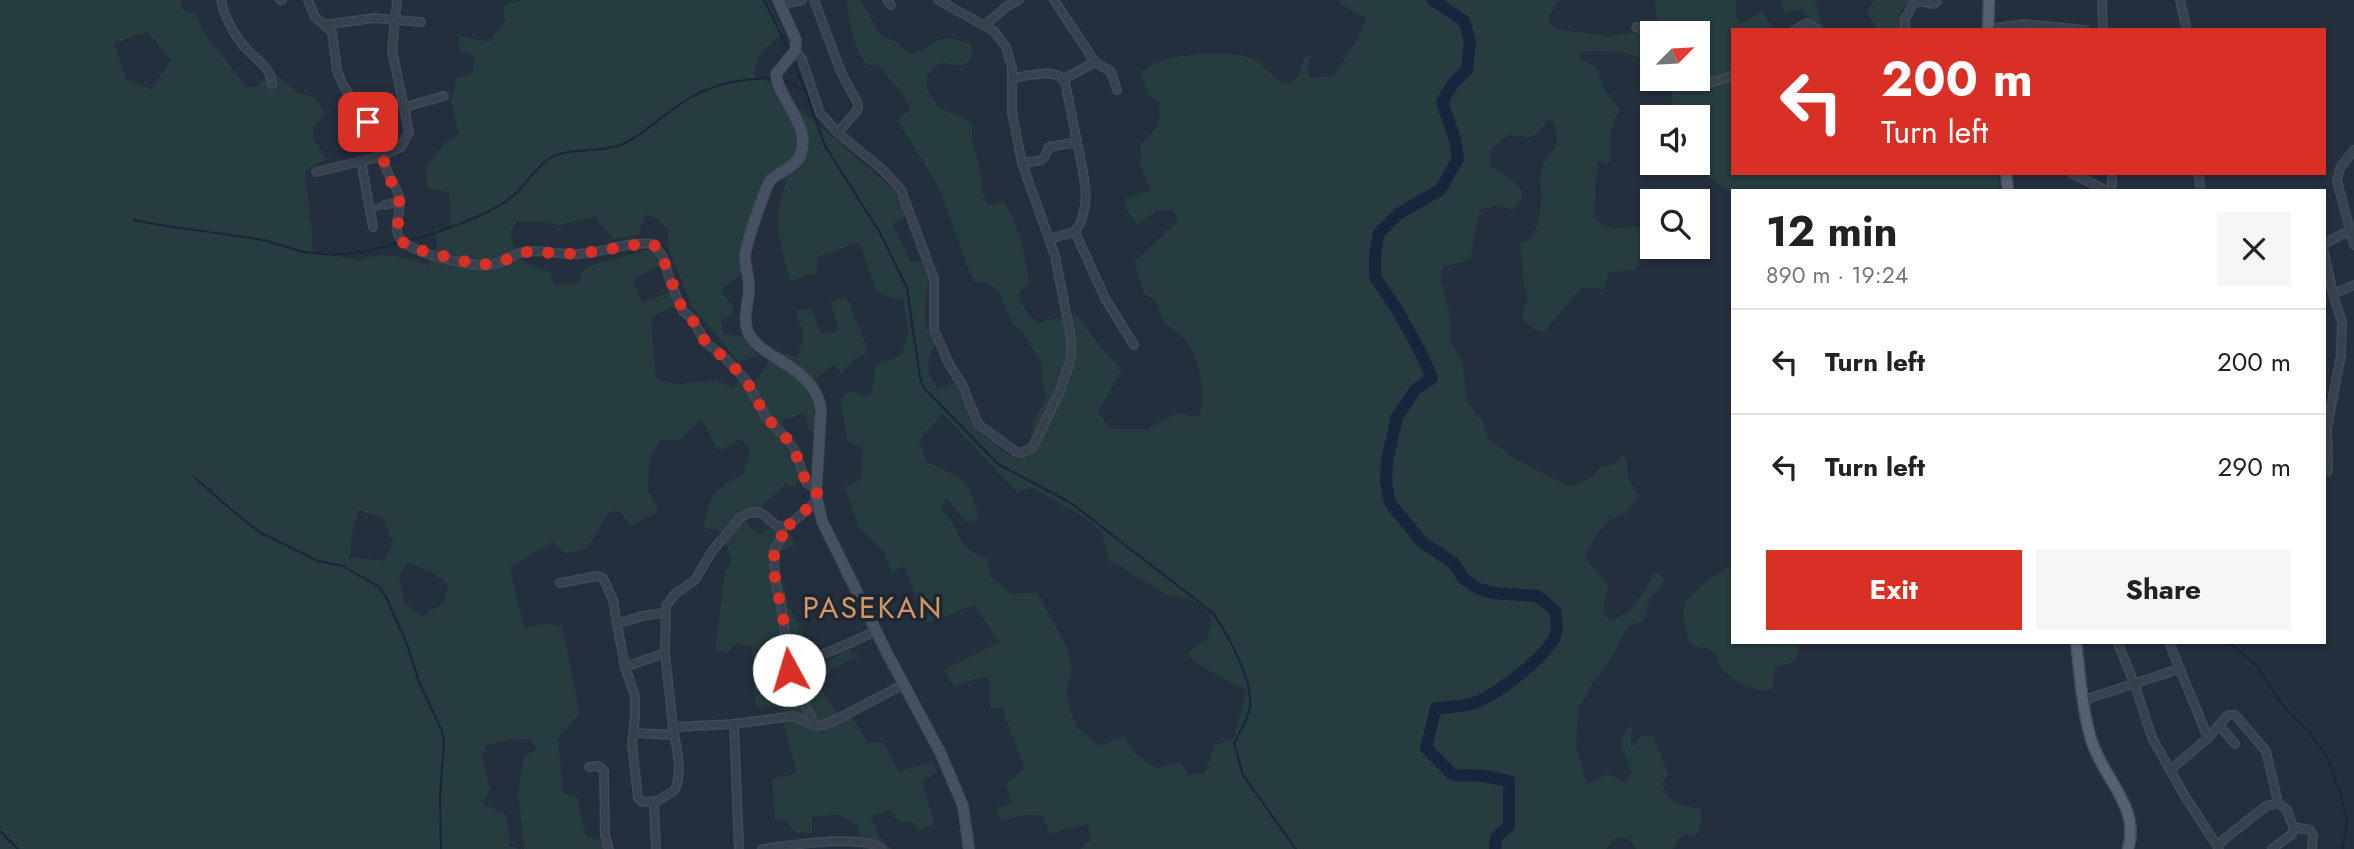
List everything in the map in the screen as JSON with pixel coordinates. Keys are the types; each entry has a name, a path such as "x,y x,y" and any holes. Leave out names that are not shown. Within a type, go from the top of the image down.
{"main road":[{"path":"1988,28 1989,0"},
{"path":"2076,644 2090,736 2095,753 2129,813 2132,827 2129,849"}],"street":[{"path":"221,0 241,43 263,65 272,78 272,84"},
{"path":"308,0 315,17 333,36 337,70 343,85 376,134 387,174 400,201 397,225 400,239 408,247 479,265 497,263 526,252 578,254 634,244 653,244 663,257 683,311 692,319 706,343 746,380 766,417 794,449 806,482 817,496"},
{"path":"316,172 397,151 407,140 410,132 393,66 397,0"},
{"path":"802,0 780,2 794,35 794,51 776,80 794,113 802,142 802,153 795,162 771,180 746,242 749,287 746,325 755,342 805,377 819,397 821,409 817,496 828,536 941,754 957,790 966,823 969,849"},
{"path":"814,0 841,72 858,104 858,109 838,133"},
{"path":"794,51 802,59 820,113 901,190 934,279 934,330 949,364 963,386 973,416 984,429 1016,452 1022,453 1033,447 1060,391 1071,358 1071,338 1055,256 1022,163 1012,113 1013,78 1009,54 1003,40 985,25 938,0"},
{"path":"999,0 1006,7"},
{"path":"985,25 1019,0"},
{"path":"1054,0 1095,62 1111,72 1117,90"},
{"path":"1905,28 1905,19 1913,4 1920,1 1934,4 1938,0"},
{"path":"2102,0 2103,28"},
{"path":"2180,0 2186,28"},
{"path":"324,25 374,18 421,22"},
{"path":"1798,28 1807,23 1815,28"},
{"path":"1995,28 2025,24 2065,28"},
{"path":"1636,27 1640,28"},
{"path":"1064,79 1095,62"},
{"path":"1013,78 1058,74 1064,79 1087,195 1085,211 1075,232 1049,239"},
{"path":"1710,83 1731,76"},
{"path":"405,107 444,96"},
{"path":"1022,163 1044,159 1048,156 1049,148 1077,142"},
{"path":"2354,150 2343,164 2337,181 2354,246"},
{"path":"361,161 372,208 373,227"},
{"path":"2075,175 2105,189"},
{"path":"385,205 400,201"},
{"path":"2326,243 2350,230"},
{"path":"1075,232 1105,298 1134,345"},
{"path":"2326,261 2341,317 2342,346 2326,436 2326,472"},
{"path":"2333,294 2354,285"},
{"path":"779,527 789,525 817,496"},
{"path":"560,583 597,576 604,578 613,600 625,667 635,696 632,743 638,798 642,802 655,801 677,787 678,761 665,653 664,613 670,599 695,580 712,551 744,515 759,512 779,527 783,534 774,551 775,580 783,616 789,670 815,726"},
{"path":"617,624 664,613"},
{"path":"789,660 804,660 832,651 876,631"},
{"path":"2119,644 2152,738 2218,847 2266,806 2278,803"},
{"path":"2169,644 2208,738"},
{"path":"625,667 665,653"},
{"path":"2084,700 2179,669"},
{"path":"634,733 674,731 793,716 815,726 849,715 904,684"},
{"path":"2170,770 2208,738 2230,714 2235,715 2263,747 2269,760 2278,803 2287,810 2294,827 2292,834 2272,849"},
{"path":"734,724 739,849"},
{"path":"2219,725 2235,744"},
{"path":"589,767 599,766 604,771 605,835 609,849"},
{"path":"655,801 656,849"},
{"path":"2294,827 2310,830 2313,835 2312,849"},
{"path":"762,849 866,842 882,849"}],"green space":[{"path":"0,0 180,0 184,11 194,12 207,37 247,87 257,86 272,71 298,93 315,97 326,115 313,125 314,138 326,160 312,166 305,173 312,252 358,260 382,255 397,256 428,265 437,246 435,228 447,231 451,224 449,192 426,188 427,166 445,143 459,134 451,102 456,78 473,73 474,55 460,51 458,35 488,42 505,21 503,5 523,0 767,0 784,34 764,51 757,62 754,75 771,84 894,190 907,216 893,224 911,262 921,261 928,279 925,326 936,344 928,363 931,377 938,389 954,383 964,401 971,423 981,434 1019,459 1028,456 1034,420 1045,400 1041,362 1021,330 1013,325 999,292 991,284 976,282 971,276 939,188 898,121 910,108 903,94 878,65 868,65 863,59 853,35 846,0 860,0 882,37 895,41 909,53 919,52 946,38 970,44 970,61 936,66 926,78 927,89 939,108 968,120 972,126 972,139 982,176 982,192 988,205 1004,203 1014,221 1024,251 1029,282 1019,293 1021,304 1037,323 1075,314 1122,369 1098,412 1109,427 1114,429 1149,429 1179,413 1198,417 1203,400 1197,364 1189,344 1165,323 1156,302 1144,295 1135,261 1178,221 1173,210 1156,211 1137,224 1127,210 1126,199 1150,190 1140,164 1141,144 1155,129 1159,120 1160,102 1150,96 1140,73 1167,58 1222,54 1255,60 1285,83 1291,84 1299,75 1304,58 1311,56 1307,70 1311,78 1334,76 1357,39 1366,18 1337,0 1558,0 1548,19 1555,29 1606,36 1640,32 1640,59 1609,51 1581,51 1578,58 1596,67 1602,85 1620,110 1610,134 1611,159 1606,164 1597,162 1594,216 1598,222 1610,227 1640,227 1640,259 1635,270 1609,272 1603,289 1581,288 1545,331 1539,332 1524,321 1522,315 1528,297 1524,285 1520,243 1532,236 1537,225 1542,166 1557,141 1554,121 1548,120 1532,137 1508,134 1490,151 1490,165 1520,188 1520,201 1513,209 1495,206 1480,209 1471,257 1467,261 1444,266 1440,278 1450,315 1451,342 1462,362 1468,403 1484,423 1487,437 1510,456 1570,487 1592,477 1600,467 1612,465 1623,455 1627,459 1628,478 1638,496 1626,513 1610,519 1586,553 1586,559 1608,585 1604,608 1606,616 1610,620 1618,618 1631,609 1654,573 1660,573 1664,578 1649,600 1643,622 1627,628 1579,708 1576,745 1586,783 1592,783 1608,774 1625,783 1632,772 1620,744 1627,728 1632,725 1631,749 1640,737 1653,735 1668,774 1662,784 1666,792 1678,804 1701,809 1697,834 1691,836 1686,833 1680,836 1673,849 1636,849 1629,838 1616,837 1606,849 1080,849 1091,840 1088,824 1050,833 1042,816 1022,815 1001,821 996,808 1013,804 1005,784 1025,769 1002,708 990,708 989,677 954,687 945,669 999,642 974,605 927,623 904,566 892,572 883,551 858,526 845,488 860,480 863,448 847,440 841,399 850,390 865,396 872,392 875,366 902,354 908,331 903,299 891,298 876,291 859,242 818,257 817,273 790,281 778,221 785,180 775,181 755,216 742,245 744,268 740,275 720,290 733,307 734,314 721,320 723,334 744,336 757,355 739,362 692,307 667,245 669,230 657,219 646,215 638,235 613,239 595,217 560,225 517,221 510,233 518,259 550,273 555,285 578,283 585,267 651,249 660,265 633,280 642,302 671,292 675,306 651,317 656,379 676,384 715,380 732,388 739,380 746,386 760,376 773,350 797,357 804,336 795,310 812,309 821,334 835,332 839,329 830,301 847,298 869,352 854,360 841,374 835,364 806,385 813,404 816,432 809,431 804,413 783,420 786,446 798,475 796,487 786,484 745,521 760,536 768,528 792,536 795,545 775,553 789,607 806,639 793,646 801,668 828,662 848,650 860,656 837,666 817,681 841,720 851,716 869,743 883,742 899,772 932,761 937,771 922,782 935,825 917,830 912,822 899,822 890,810 871,816 880,838 892,849 863,849 857,825 838,814 812,817 812,833 794,832 786,820 775,821 772,779 797,773 779,706 756,707 752,646 735,644 728,653 715,651 725,573 732,558 719,530 704,528 711,500 725,485 743,474 750,450 740,438 720,451 700,419 680,440 661,440 650,457 648,491 659,511 631,525 619,511 609,512 587,549 565,553 552,542 510,568 524,628 546,624 562,626 580,713 558,738 563,793 577,797 586,836 601,840 604,849 524,849 518,792 524,757 537,749 529,739 487,745 482,757 490,790 482,804 506,814 510,846 519,849 0,849","holes":["147,32 171,60 151,89 126,79 114,43","942,413 1017,492 1033,488 1080,515 1101,531 1109,560 1165,594 1192,600 1211,612 1208,639 1195,646 1187,655 1196,663 1246,691 1234,738 1215,745 1205,772 1188,775 1181,763 1156,768 1136,754 1123,736 1099,746 1078,728 1070,710 1066,690 1072,673 1068,649 1037,592 1011,594 991,577 987,558 968,548 963,542 948,516 941,510 946,498 968,524 979,519 972,495 963,481 927,462 919,441","359,510 384,519 393,543 384,561 350,557 352,532","408,562 436,574 448,585 444,601 434,610 432,606 424,617 405,604 399,576"]},
{"path":"1655,0 1736,0 1739,23 1762,11 1772,28 1731,28 1731,175 1998,175 2000,189 1731,189 1731,193 1708,175 1710,105 1671,105 1671,91 1710,91 1710,21 1657,21"},
{"path":"1781,0 1815,0 1824,28 1810,28 1810,18 1802,9 1785,13"},
{"path":"1874,0 1914,0 1901,10 1900,28 1877,28 1866,12"},
{"path":"1731,566 1731,644 1798,644 1798,654 1794,660 1775,667 1773,687 1768,691 1738,682 1722,669 1713,652 1692,645 1689,641 1685,630 1684,603 1707,580"}],"waterway":[{"path":"764,0 790,52"},
{"path":"1433,0 1464,21 1470,41 1467,70 1453,83 1442,102 1455,139 1458,159 1440,190 1398,214 1379,233 1375,277 1396,308 1432,378 1415,390 1397,417 1387,461 1386,482 1390,503 1422,542 1454,563 1464,579 1479,589 1493,593 1538,596 1555,611 1557,630 1552,642 1521,673 1474,703 1436,708 1426,748 1453,775 1484,776 1509,781 1509,826 1496,837 1495,849"},
{"path":"793,61 806,91"},
{"path":"406,241 446,229 492,209 514,195 542,164 555,156 620,145 644,132 690,98 716,86 743,80 774,78"},
{"path":"783,79 806,92 825,146 879,231 907,288 920,378 924,388 998,464 1071,503 1213,613 1226,633 1248,684 1250,707 1234,743 1243,775 1296,849"},
{"path":"134,220 257,239 304,252 329,255 377,249 400,242"},
{"path":"195,478 261,533 318,561 343,566 379,587 386,597 407,644 419,682 442,731 444,744 440,796 441,849"},
{"path":"2231,644 2257,666 2284,707 2308,731 2327,757 2347,821 2343,849"},
{"path":"0,831 18,849"}],"tunnel":[{"path":"374,208 385,205"}],"district":[{"name":"PASEKAN","path":"873,608"}],"route":[{"path":"368,122 379,140 383,163 398,194 400,207 397,232 408,247 479,265 497,263 526,252 578,254 647,243 653,244 660,251 683,311 692,319 706,343 746,380 766,417 794,449 806,482 817,491 817,500 789,525 779,527 783,534 774,551 775,580 783,616 789,670"}]}
